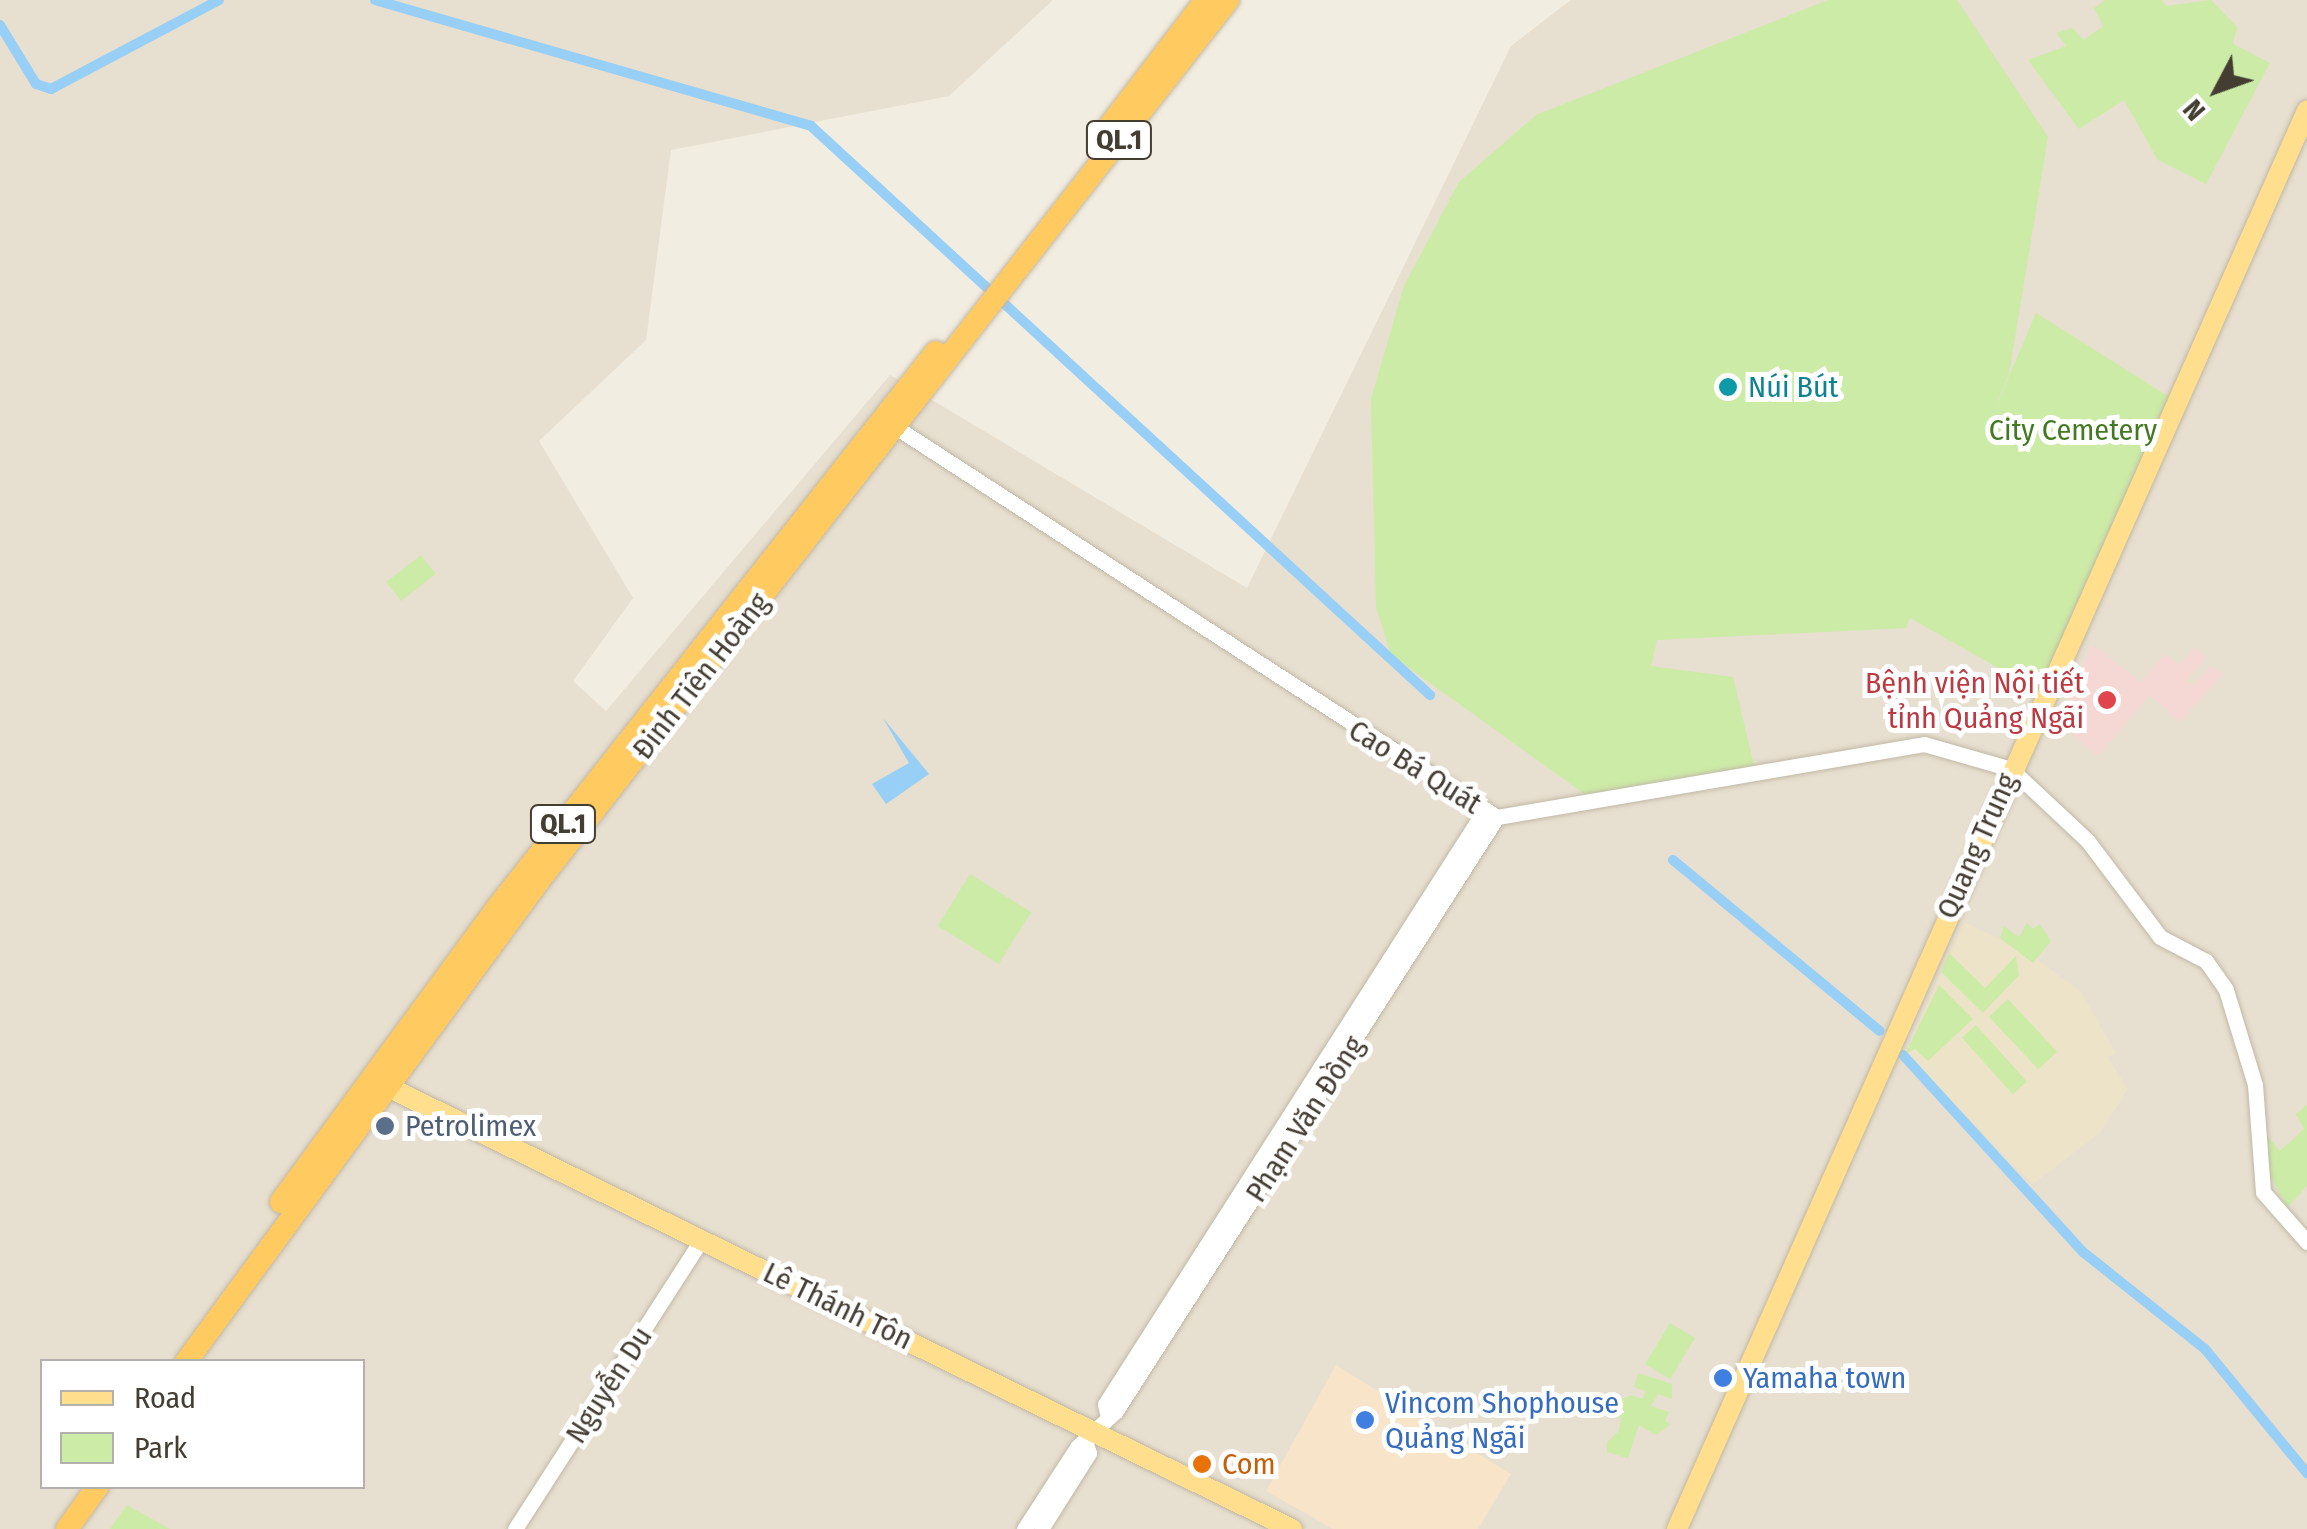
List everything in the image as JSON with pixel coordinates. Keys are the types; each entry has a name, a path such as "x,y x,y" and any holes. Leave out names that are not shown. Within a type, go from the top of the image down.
{"highway":[{"name":"Đinh Tiên Hoàng","path":"677,693 897,428 1206,0"},
{"name":"Đinh Tiên Hoàng","path":"1003,277 1228,0"},
{"name":"Đinh Tiên Hoàng","path":"171,1359 373,1084 982,306"},
{"name":"Đinh Tiên Hoàng","path":"188,1359 373,1084"},
{"path":"51,1529 79,1489"},
{"path":"68,1529 96,1489"}],"main road":[{"name":"Quang Trung","path":"1677,1529 2011,769 2307,111"},
{"name":"Lê Thánh Tôn","path":"373,1084 1096,1429 1292,1529"}],"street":[{"name":"Cao Bá Quát","path":"897,428 1490,814 1924,744 2011,769"},
{"path":"2011,769 2087,840 2160,937 2206,961 2226,990 2255,1085 2263,1192 2307,1242"},
{"name":"Phạm Văn Đồng","path":"1041,1529 1088,1453 1105,1404 1202,1264 1490,814"},
{"name":"Nguyễn Du","path":"515,1529 701,1240"},
{"name":"Phạm Văn Đồng","path":"1024,1529 1077,1447 1096,1429"}],"shaded area":[{"path":"0,0 1053,0 949,96 671,150 646,340 539,441 633,598 573,681 606,711 890,375 1247,588 1511,46 1571,0 2307,0 2307,1529 0,1529"},
{"name":"Bệnh viện Nội tiết tỉnh Quảng Ngãi","path":"2092,644 2141,682 2165,654 2179,665 2195,647 2206,657 2186,681 2193,685 2211,666 2222,674 2181,722 2150,695 2098,756 2059,723"},
{"path":"1964,922 2028,953 2081,992 2116,1053 2108,1058 2128,1089 2101,1132 2033,1184 1905,1054"},
{"name":"Vincom Shophouse Quảng Ngãi","path":"1336,1365 1511,1474 1478,1529 1333,1529 1266,1491"}],"green space":[{"name":"City Cemetery","path":"1828,0 1957,0 2048,137 2009,374 1984,435 2036,313 2174,400 2039,691 1910,618 1906,628 1657,640 1651,666 1733,677 1756,774 1590,798 1391,655 1376,607 1371,399 1404,286 1459,182 1536,115"},
{"path":"2105,0 2162,0 2166,6 2211,0 2237,27 2233,44 2270,63 2206,184 2158,160 2124,100 2079,129 2028,60 2066,46 2057,33 2072,28 2084,40 2103,26 2094,8"},
{"path":"421,555 436,574 401,601 386,582"},
{"path":"970,874 1031,912 999,964 938,926"},
{"path":"2027,923 2033,929 2040,924 2051,941 2033,963 2000,938 2004,926 2019,937"},
{"path":"1949,953 1985,988 2016,956 2019,975 1983,1013 1941,972"},
{"path":"1939,985 1973,1019 1928,1061 1915,1049 1905,1054"},
{"path":"2008,999 2057,1052 2038,1069 1989,1017"},
{"path":"1976,1025 2027,1081 2013,1094 1962,1038"},
{"path":"2307,1105 2307,1186 2287,1208 2268,1171 2268,1136 2280,1151 2304,1129 2296,1114"},
{"path":"1670,1323 1695,1338 1670,1379 1645,1364"},
{"path":"1638,1373 1672,1384 1672,1399 1658,1394 1651,1406 1669,1412 1665,1421 1671,1424 1656,1435 1639,1425 1628,1458 1607,1452 1607,1442 1619,1431 1621,1418 1611,1417 1618,1401 1631,1395 1643,1399 1645,1391 1634,1387"},
{"path":"127,1505 170,1529 110,1529"}],"water":[{"path":"883,718 929,774 886,804 872,784 909,763"}],"waterway":[{"path":"0,25 36,84 51,89 219,0"},
{"path":"375,0 811,126 1430,695"},
{"path":"1673,860 1880,1031"},
{"path":"1903,1055 2083,1252 2205,1349 2307,1473"}],"place":[{"name":"Núi Bút","path":"1728,387"},
{"name":"Bệnh viện Nội tiết tỉnh Quảng Ngãi","path":"2107,700"},
{"name":"Petrolimex","path":"385,1126"},
{"name":"Yamaha town","path":"1723,1378"},
{"name":"Vincom Shophouse Quảng Ngãi","path":"1365,1420"},
{"name":"Com","path":"1202,1464"}]}
